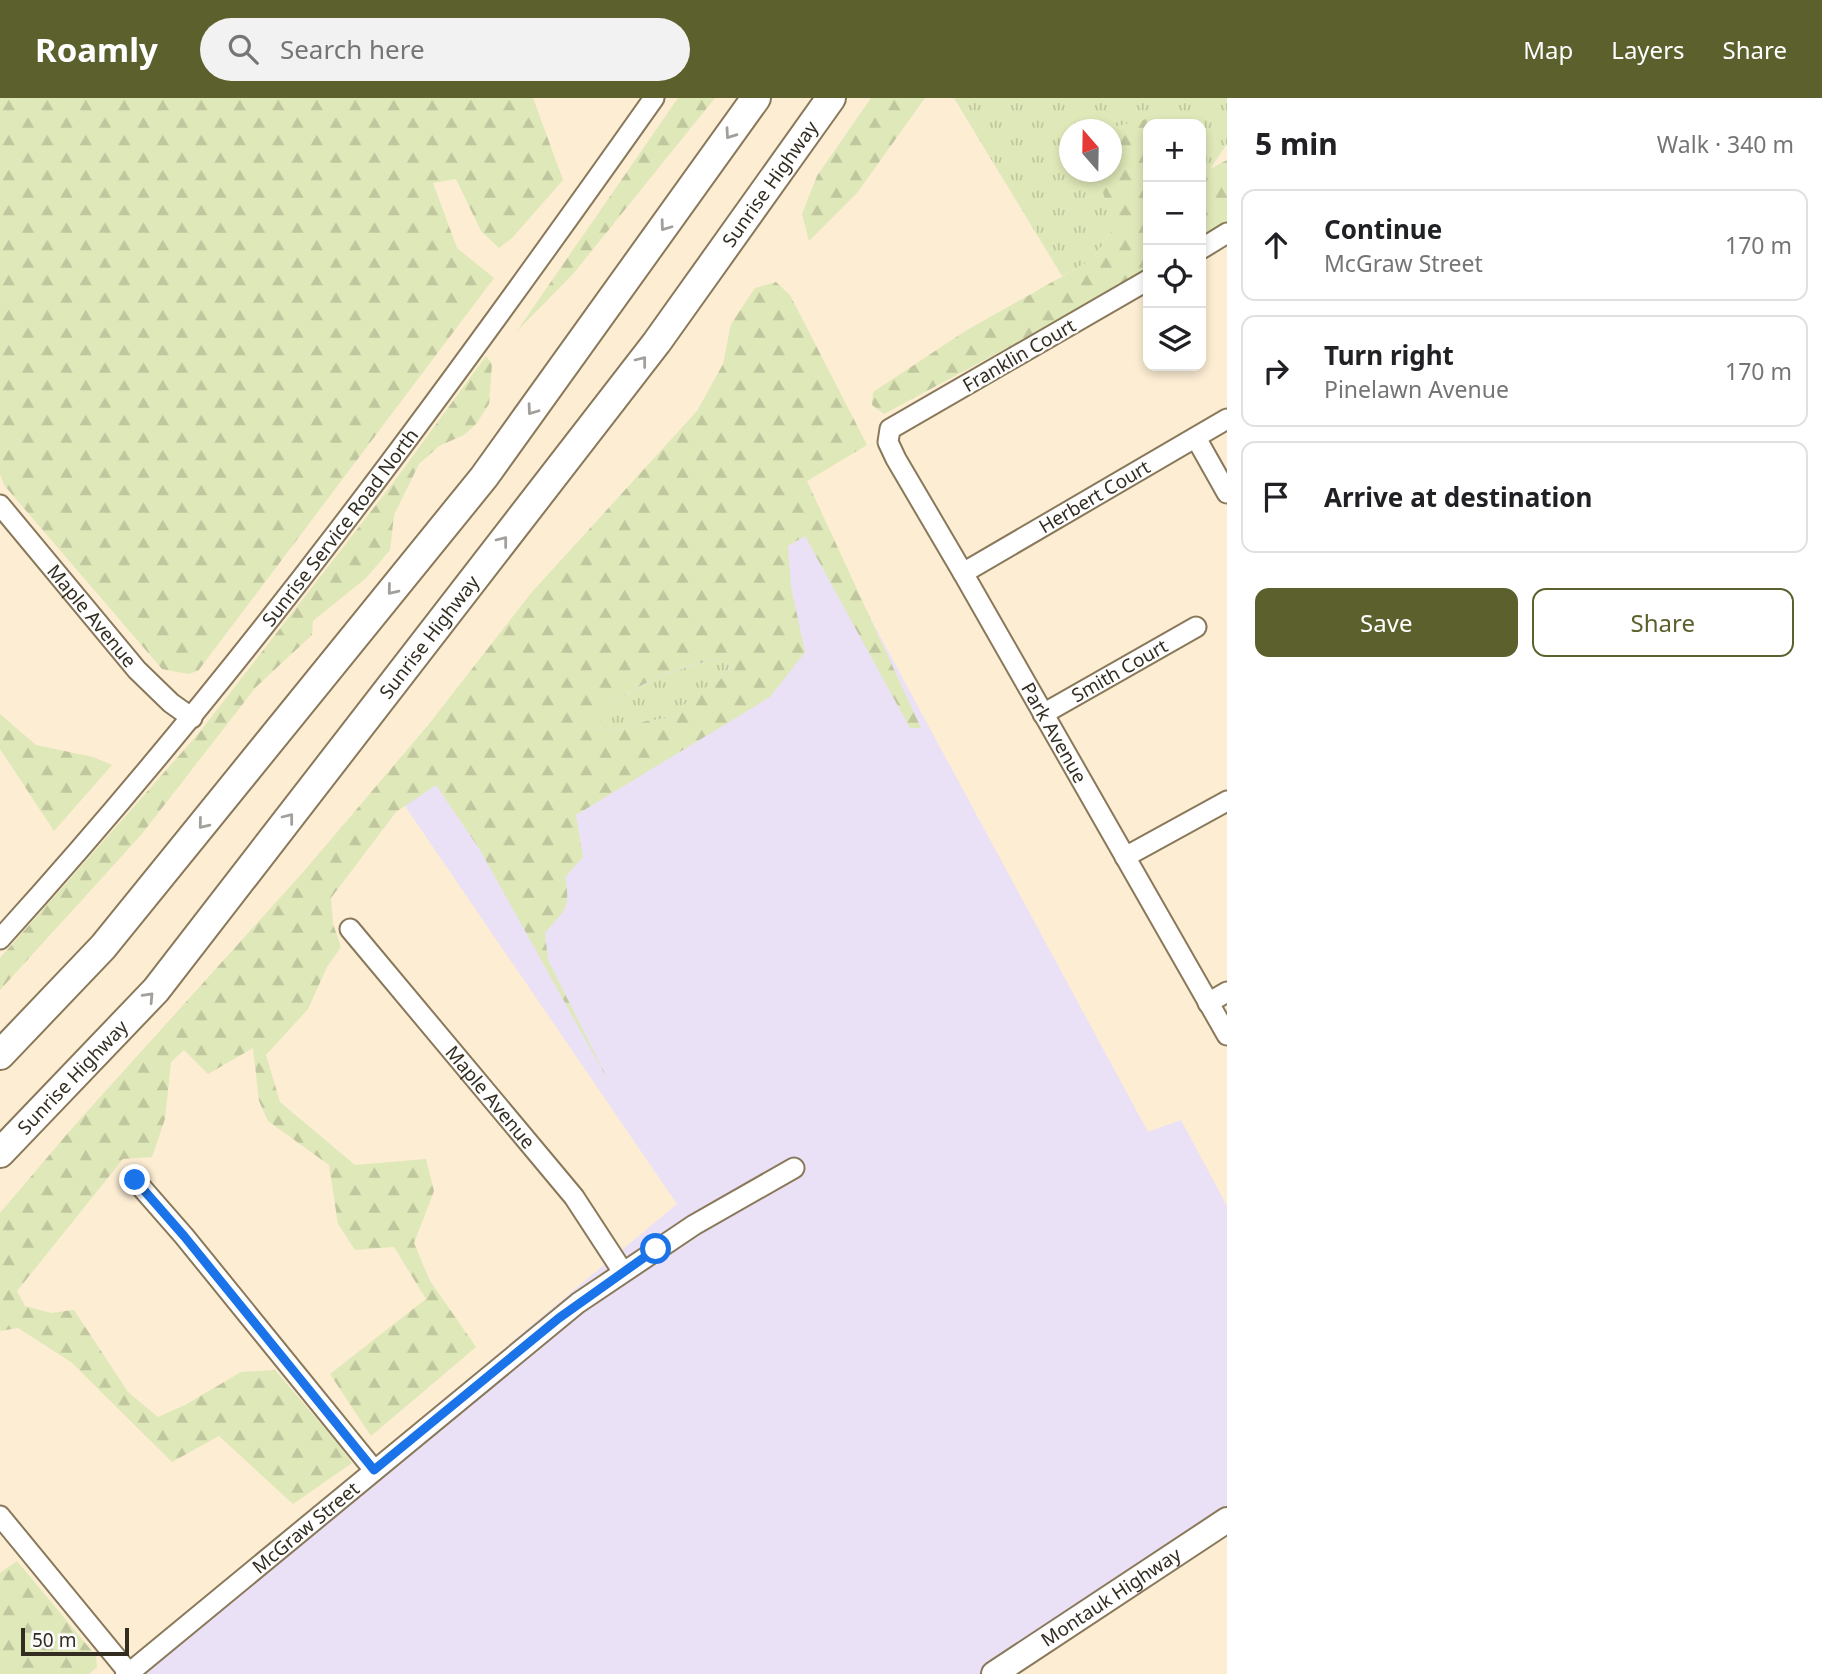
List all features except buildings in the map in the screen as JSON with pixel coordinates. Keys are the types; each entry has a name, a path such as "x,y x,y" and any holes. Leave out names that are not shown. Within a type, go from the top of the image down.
{"highway":[{"path":"0,1055 103,947 484,477 756,98"},
{"name":"Sunrise Highway","path":"0,1153 156,990 657,342 831,98"}],"main road":[{"name":"Montauk Highway","path":"994,1674 1227,1520"}],"street":[{"name":"Sunrise Service Road North","path":"0,939 192,718 286,600 435,405 654,98"},
{"path":"1206,246 1227,233"},
{"name":"Franklin Court","path":"890,429 1143,283"},
{"name":"Herbert Court","path":"963,573 1227,419"},
{"name":"Park Avenue","path":"890,429 888,442 896,459 1227,1035"},
{"path":"1196,438 1227,493"},
{"name":"Maple Avenue","path":"0,505 137,670 171,703 192,718"},
{"name":"Smith Court","path":"1043,715 1196,626"},
{"path":"1125,857 1227,801"},
{"name":"Maple Avenue","path":"350,929 574,1197 623,1272"},
{"path":"1209,1003 1227,992"},
{"name":"McGraw Street","path":"129,1674 559,1318 694,1225 794,1168"},
{"path":"135,1180 184,1236 374,1470"},
{"path":"0,1516 129,1674"}],"shaded area":[{"path":"789,468 1148,1132 1181,1120 1227,1206 1227,1520 994,1674 114,1674 677,1204 392,787"}],"green space":[{"path":"0,98 533,98 563,180 513,237 499,248 481,231 456,179 433,183 457,248 494,278 198,671 188,674 162,669 4,485 0,474"},
{"path":"678,98 715,98 573,274 517,331"},
{"path":"871,98 925,98 857,193 809,241 802,214 817,176"},
{"path":"954,98 1227,98 1227,144 1210,169 1206,166 1206,119 1160,119 1158,116 1122,125 1122,119 1059,119 1059,182 1101,182 1113,229 1093,259 1062,276"},
{"path":"1143,120 1143,275 884,414 872,405 873,392 967,330 1093,259 1113,229 1100,182 1122,182 1122,125"},
{"path":"1227,160 1227,230 1206,241 1206,166 1210,169"},
{"path":"776,282 790,295 867,445 807,481 921,728 910,728 805,536 788,546 791,587 805,652 770,697 576,815 583,857 565,877 567,903 545,933 548,960 609,1082 480,850 436,785 396,812 331,898 333,924 341,947 327,967 308,1009 266,1055 280,1102 355,1165 426,1159 434,1191 414,1243 430,1281 476,1347 371,1436 330,1374 426,1299 394,1247 355,1250 338,1224 329,1165 268,1121 259,1101 253,1048 208,1074 184,1050 171,1062 165,1119 152,1157 123,1159 17,1291 25,1306 51,1313 74,1310 128,1392 158,1417 185,1405 241,1372 275,1370 352,1463 293,1504 219,1436 172,1462 71,1362 18,1328 0,1331 0,1213 74,1126 305,870 429,724 532,592 697,411 723,364 731,324 755,288","holes":["717,659 734,663 719,681 701,690 669,718 646,721 621,729 597,730 607,710 644,684 703,662"]},
{"path":"486,356 492,364 489,404 476,424 464,435 439,446 419,464 394,515 390,550 366,578 313,621 312,635 256,687 141,835 0,990 0,958 199,733 393,483"},
{"path":"717,659 734,662 719,681 701,690 669,718 646,721 621,729 597,730 607,710 631,692 673,672"},
{"path":"0,714 36,745 93,757 112,765 54,831 0,749"},
{"path":"17,1561 96,1656 97,1667 89,1674 0,1674 0,1573"}],"route":[{"path":"135,1180 184,1236 374,1470 578,1303 656,1249"}]}
